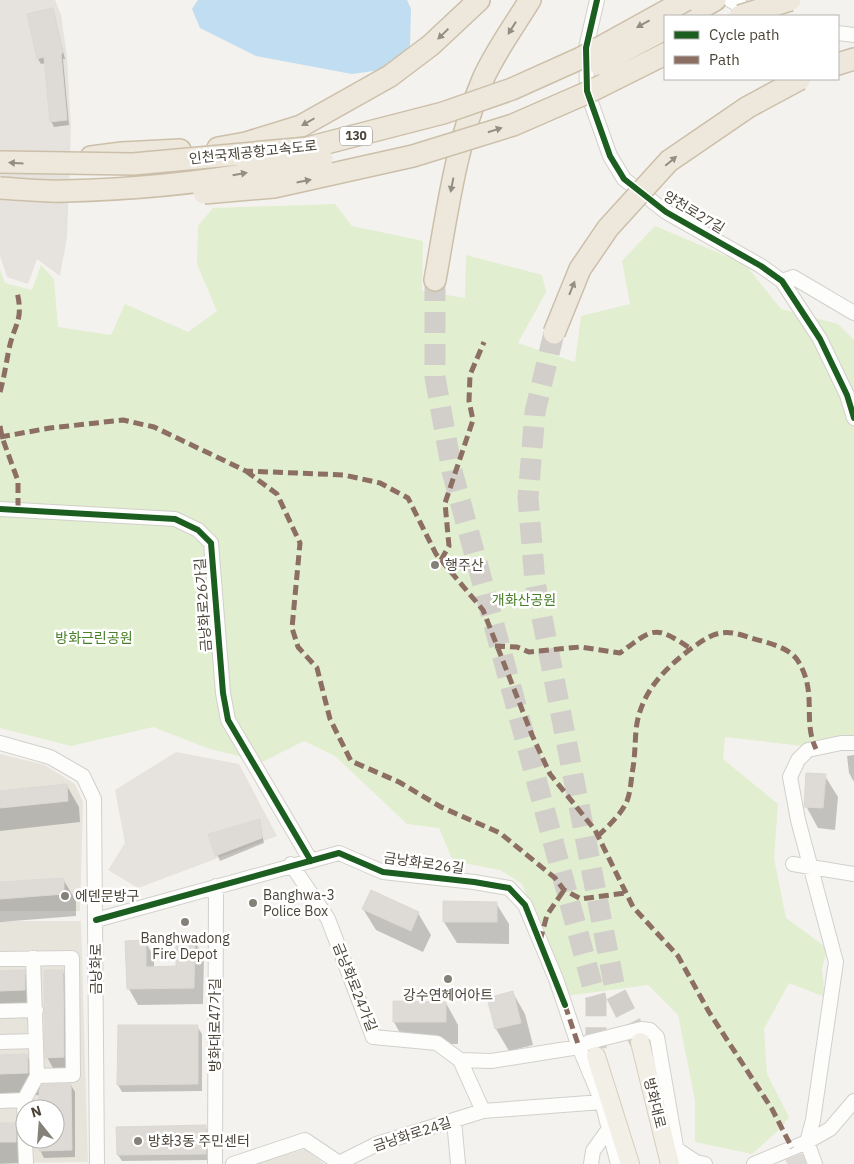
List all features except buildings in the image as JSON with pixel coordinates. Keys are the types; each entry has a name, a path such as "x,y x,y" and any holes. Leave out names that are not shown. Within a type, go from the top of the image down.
{"highway":[{"path":"39,164 122,153 216,149 246,143 301,126 390,76 431,45 479,0"},
{"path":"435,280 457,161 466,127 484,78 495,56 530,0"},
{"name":"인천국제공항고속도로","path":"0,162 133,164 307,148 372,133 443,113 512,89 581,58 686,0"},
{"path":"689,15 714,0"},
{"path":"743,15 790,0"},
{"name":"인천국제공항고속도로","path":"0,188 64,191 228,176 309,162 391,142 538,92 599,64 664,30"},
{"path":"64,191 121,195 189,194 274,187 345,173 413,156 513,125 591,92 664,55"},
{"path":"839,64 854,59"},
{"path":"554,333 580,269 586,260 608,228 669,161 748,107 798,80"}],"main road":[{"name":"방화대로","path":"640,1042 673,1156"},
{"path":"596,1056 630,1164"}],"street":[{"name":"양천로27길","path":"597,0 586,48 587,91 610,156 624,180 666,212 761,266 782,281 820,339 847,396 854,418"},
{"path":"730,0 757,15"},
{"path":"839,33 854,35"},
{"path":"782,281 793,277 854,314"},
{"name":"금낭화로26가길","path":"0,509 175,519 198,530 211,543 221,676 228,720 312,862"},
{"name":"금낭화로","path":"0,743 50,757 83,776 94,799 97,1164"},
{"path":"814,1164 807,1142 813,1120 836,962 798,820 790,777 798,760 808,750 841,743 854,743"},
{"name":"금낭화로26길","path":"96,920 290,864 312,862 339,853 383,872 510,888 525,905 565,1005 602,1102 618,1164"},
{"name":"금낭화로24가길","path":"290,864 328,919 374,1037 436,1043 460,1060"},
{"path":"793,864 854,874"},
{"name":"방화대로47가길","path":"215,1164 216,886"},
{"path":"25,1099 37,1076 33,958"},
{"path":"0,959 72,958 73,1075 37,1076"},
{"path":"0,1011 36,1010"},
{"path":"602,1102 483,1111 460,1060 491,1062 580,1047 589,1042 641,1029 650,1030 656,1036 673,1156 679,1164"},
{"path":"0,1042 36,1041"},
{"path":"0,1101 15,1100"},
{"path":"754,1164 807,1142 830,1129 854,1101"},
{"name":"금낭화로24길","path":"233,1164 305,1140 339,1163 377,1144 483,1111"},
{"path":"454,1120 458,1164"},
{"path":"591,1164 593,1151 608,1130"},
{"path":"25,1149 26,1164"},
{"path":"673,1156 705,1164"}],"shaded area":[{"path":"0,0 55,0 61,15 67,57 71,128 67,237 60,276 37,259 28,284 7,277 0,256"},
{"path":"176,752 239,764 277,836 138,888 108,870 125,843 115,790"},
{"path":"0,754 45,765 75,784 83,802 80,911 0,911"},
{"path":"0,921 81,921 88,1162 0,1163"},
{"path":"305,1149 324,1164 254,1164"}],"green space":[{"name":"개화산공원","path":"335,204 352,226 423,241 422,291 465,298 466,255 542,275 546,292 518,343 575,362 581,316 630,304 622,261 655,226 745,264 781,309 838,324 854,340 854,738 802,746 725,737 723,759 778,804 774,858 786,918 827,948 822,969 825,997 789,983 764,1029 767,1074 789,1117 780,1129 752,1154 695,1142 695,1100 678,1015 648,985 566,996 522,884 500,870 453,861 439,828 407,824 335,756 304,741 262,762 210,749 153,727 71,746 0,728 0,269 5,283 32,290 41,265 54,279 58,327 111,335 125,304 188,332 217,311 197,264 198,226 213,208"}],"water":[{"path":"198,0 407,0 411,9 410,46 381,70 352,74 256,56 200,28 192,9"}],"tunnel":[{"path":"435,280 435,377 452,471 596,999 596,1056"},
{"path":"554,333 535,412 528,498 535,582 616,994 640,1042"}],"marked path":[{"path":"0,392 11,341 19,316 17,292"},
{"path":"441,560 449,546 445,503 473,420 469,401 470,375 484,342"},
{"path":"0,437 50,428 123,420 154,427 246,471 344,475 380,483 408,498 436,554 483,610 532,735 550,774 595,830 633,907 678,956 709,1012 772,1109 792,1148"},
{"path":"0,426 2,437 18,481 18,510"},
{"path":"246,471 277,494 300,543 292,628 298,647 317,668 330,719 351,761 399,782 441,807 500,833 555,878 564,890 581,899 625,893"},
{"path":"495,646 517,647 529,652 580,647 620,653 640,638 654,632 669,636 691,649"},
{"path":"598,836 618,816 627,801 634,763 638,717 648,693 672,664 692,648 712,636 724,633 739,634 775,645 794,656 804,673 807,684 810,728 816,749"},
{"path":"540,941 547,915 564,890"},
{"path":"565,1005 579,1047"}],"cycle path":[{"path":"597,0 586,48 587,91 610,156 624,179 666,212 761,266 782,281 820,339 847,395 854,418"},
{"path":"0,509 175,519 198,530 211,543 223,693 228,720 311,861"},
{"path":"96,920 339,853 383,872 474,882 509,888 525,905 565,1005"}],"place":[{"name":"행주산","path":"435,565"},
{"name":"에덴문방구","path":"65,896"},
{"name":"Banghwa-3 Police Box","path":"253,903"},
{"name":"Banghwadong Fire Depot","path":"185,922"},
{"name":"강수연헤어아트","path":"448,979"},
{"name":"방화3동 주민센터","path":"138,1141"}],"park label":[{"name":"방화근린공원","path":"94,638"}]}
